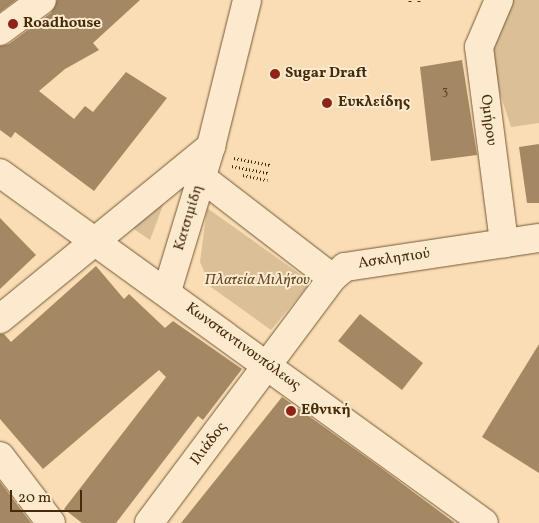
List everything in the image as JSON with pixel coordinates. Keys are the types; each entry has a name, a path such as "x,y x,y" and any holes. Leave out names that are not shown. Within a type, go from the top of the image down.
{"street":[{"path":"0,31 42,0"},
{"name":"Κατσιμίδη","path":"167,291 216,161 247,0"},
{"name":"Ομήρου","path":"499,0 479,47 504,244"},
{"path":"216,161 332,278"},
{"name":"Κατσιμίδη","path":"0,319 95,244 216,161"},
{"name":"Κωνσταντινουπόλεως","path":"0,173 95,244 167,291 484,523"},
{"name":"Ασκληπιού","path":"268,366 332,278 345,267 539,238"},
{"name":"Ιλιάδος","path":"149,523 268,366"},
{"path":"0,456 50,523"}],"path":[{"path":"216,161 270,165"},
{"path":"216,161 269,173"},
{"path":"238,175 268,180"}],"green space":[{"path":"513,0 539,0 539,123 511,127 488,56"},
{"path":"165,200 150,240 128,225"},
{"name":"Πλατεία Μιλήτου","path":"207,208 311,282 271,330 211,287 200,262"}],"building":[{"path":"0,0 16,0 0,12"},
{"path":"57,0 140,0 93,43 99,50 65,69 39,91 74,119 85,106 93,112 126,72 167,98 94,191 15,132 11,138 0,130 0,46 9,44 51,13"},
{"path":"462,60 477,155 431,161 420,67"},
{"path":"539,144 539,203 527,203 519,147"},
{"path":"0,218 36,255 0,289"},
{"path":"96,266 124,299 129,294 165,328 173,321 242,369 203,420 198,416 116,523 82,523 64,509 166,377 159,370 43,469 0,419 0,334 4,334 11,342"},
{"path":"360,314 423,363 402,390 338,341"},
{"path":"539,344 539,473 482,437"},
{"path":"282,397 377,465 455,523 181,523"},
{"path":"0,482 31,523 0,523"}],"place":[{"name":"Roadhouse","path":"13,24"},
{"name":"Sugar Draft","path":"275,74"},
{"name":"Ευκλείδης","path":"327,103"},
{"name":"Εθνική","path":"291,411"}]}
